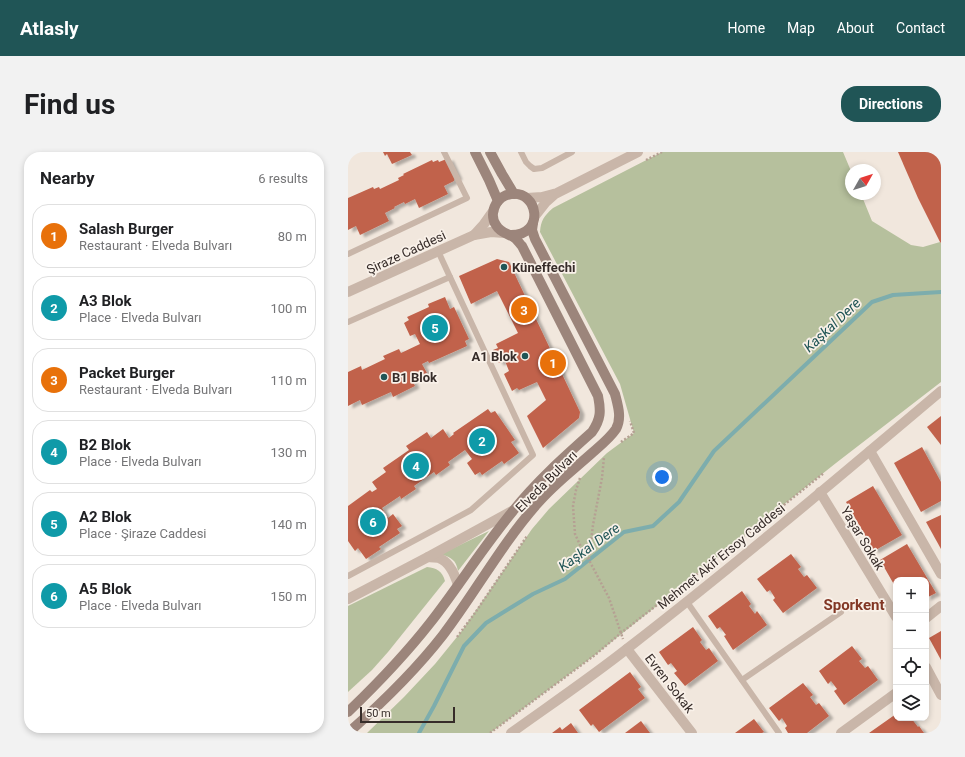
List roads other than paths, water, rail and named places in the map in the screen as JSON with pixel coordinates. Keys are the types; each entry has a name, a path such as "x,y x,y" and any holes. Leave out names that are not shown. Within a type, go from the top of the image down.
{"main road":[{"path":"475,152 489,180 496,206"},
{"path":"490,152 514,194"},
{"path":"514,194 526,198 531,203 534,210 534,220 529,229 518,235 508,234 499,229 493,217 496,206 501,198 514,194"},
{"name":"Elveda Bulvarı","path":"348,733 372,713 410,674 443,636 512,535 537,504 559,482 608,439 619,420 619,409 615,394 535,239 532,230 534,220"},
{"name":"Elveda Bulvarı","path":"348,712 407,652 431,622 512,511 547,473 592,432 600,418 598,396 522,246 517,239 508,234"}],"street":[{"path":"526,198 542,197 557,193 638,152"},
{"path":"534,220 546,202 557,193"},
{"path":"474,235 484,224 496,206"},
{"path":"474,235 491,232 508,234"},
{"name":"Şiraze Caddesi","path":"348,292 474,235"},
{"name":"Mehmet Akif Ersoy Caddesi","path":"511,733 627,649 687,602 941,391"},
{"path":"870,451 941,574"},
{"name":"Yaşar Sokak","path":"820,492 894,613"},
{"path":"348,599 428,558 512,511"},
{"path":"428,558 438,558 445,562 451,568 458,585"},
{"path":"929,616 941,606"},
{"name":"Evren Sokak","path":"627,649 692,733"},
{"path":"929,673 941,695"},
{"path":"840,733 893,695"}],"lane":[{"path":"348,254 467,198 444,152"},
{"path":"521,152 526,162 534,169 542,168 572,152"},
{"path":"348,576 471,510 533,456 438,251"},
{"path":"348,322 450,277"},
{"path":"687,602 780,733"},
{"path":"742,680 841,612"}],"waterway":[{"name":"Kaşkal Dere","path":"419,733 464,646 486,623 533,594 565,579 624,532 653,526 679,502 714,451 872,302 893,295 941,292"}],"place":[{"name":"Küneffechi","path":"504,267"},
{"name":"Packet Burger","path":"524,310"},
{"name":"A2 Blok","path":"435,328"},
{"name":"A1 Blok","path":"525,356"},
{"name":"Salash Burger","path":"553,363"},
{"name":"B1 Blok","path":"384,377"},
{"name":"A3 Blok","path":"482,441"},
{"name":"B2 Blok","path":"416,466"},
{"name":"A5 Blok","path":"373,522"}],"district":[{"name":"Sporkent","path":"854,605"}]}
